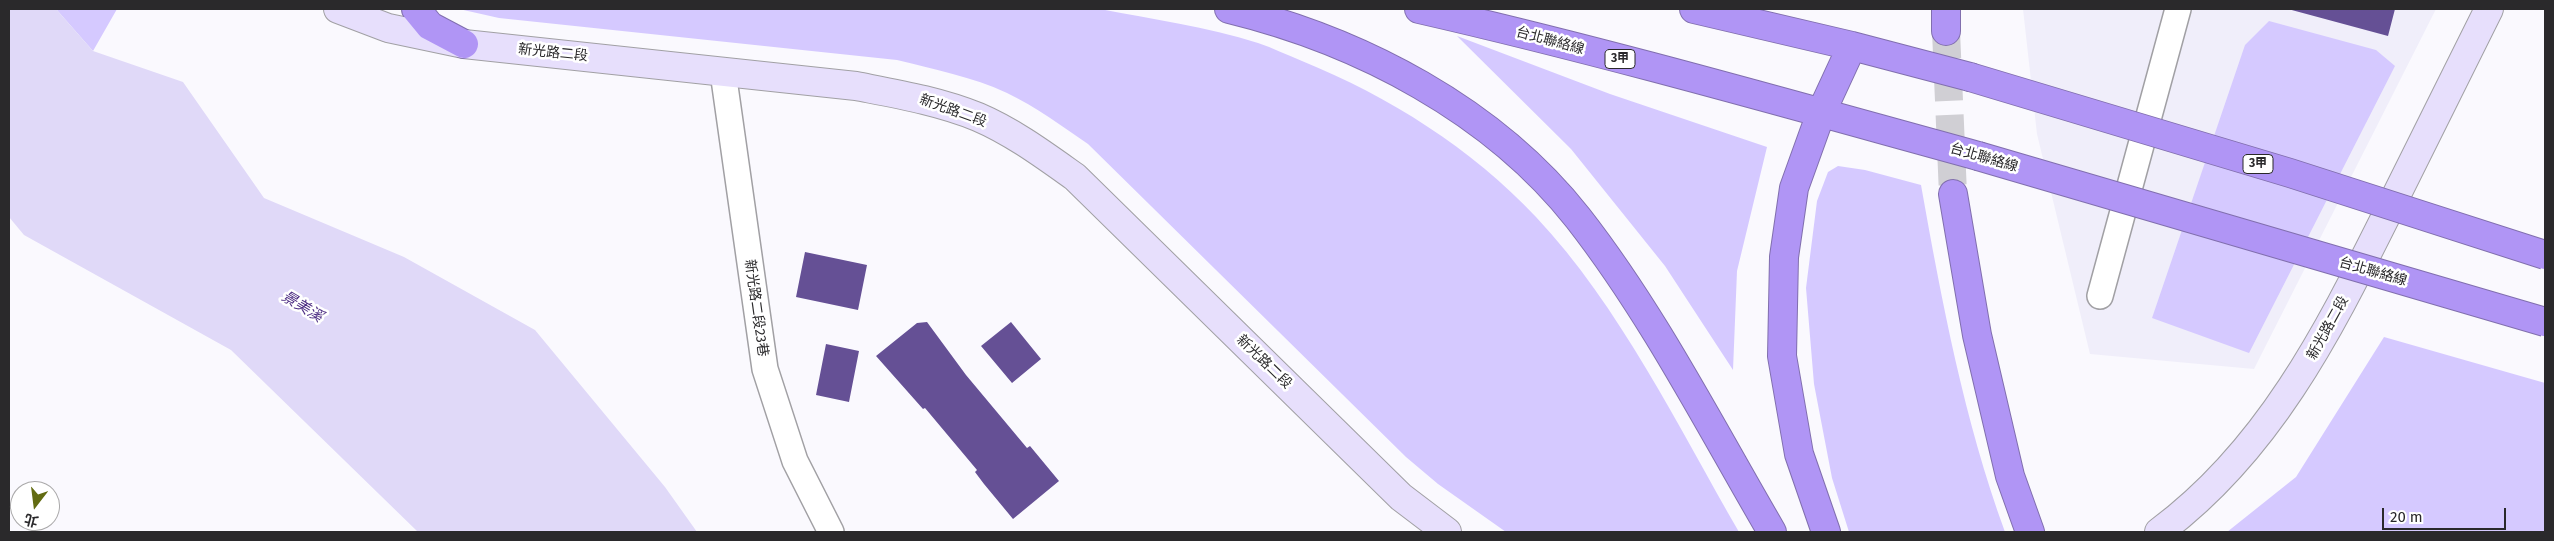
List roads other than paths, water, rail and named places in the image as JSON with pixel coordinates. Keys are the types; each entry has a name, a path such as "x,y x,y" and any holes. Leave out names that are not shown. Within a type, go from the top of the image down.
{"highway":[{"path":"416,9 430,26 464,44"},
{"path":"1229,9 1331,41 1407,76 1478,122 1532,169 1577,217 1645,315 1772,532"},
{"name":"台北聯絡線","path":"1419,9 1494,26 1978,156 2545,322"},
{"name":"3甲","path":"1694,9 1852,46 1970,77 2290,173 2545,255"},
{"path":"1826,532 1799,454 1782,356 1784,257 1794,188 1821,113 1852,46"},
{"path":"1953,194 1977,335 2010,476 2030,532"}],"street":[{"name":"新光路二段","path":"338,9 388,28 464,44 856,86 917,97 978,118 1027,144 1075,177 1401,497 1447,532"},
{"name":"新光路二段","path":"2159,532 2177,519 2247,450 2298,380 2334,321 2489,9"}],"lane":[{"path":"2100,296 2178,9"},
{"name":"新光路二段23巷","path":"723,72 765,369 795,461 831,532"}],"water":[{"name":"景美溪","path":"9,9 56,9 93,51 183,82 264,198 404,257 535,330 665,487 697,532 418,532 231,350 24,235 9,217"}],"tunnel":[{"path":"1946,31 1953,194"}]}
